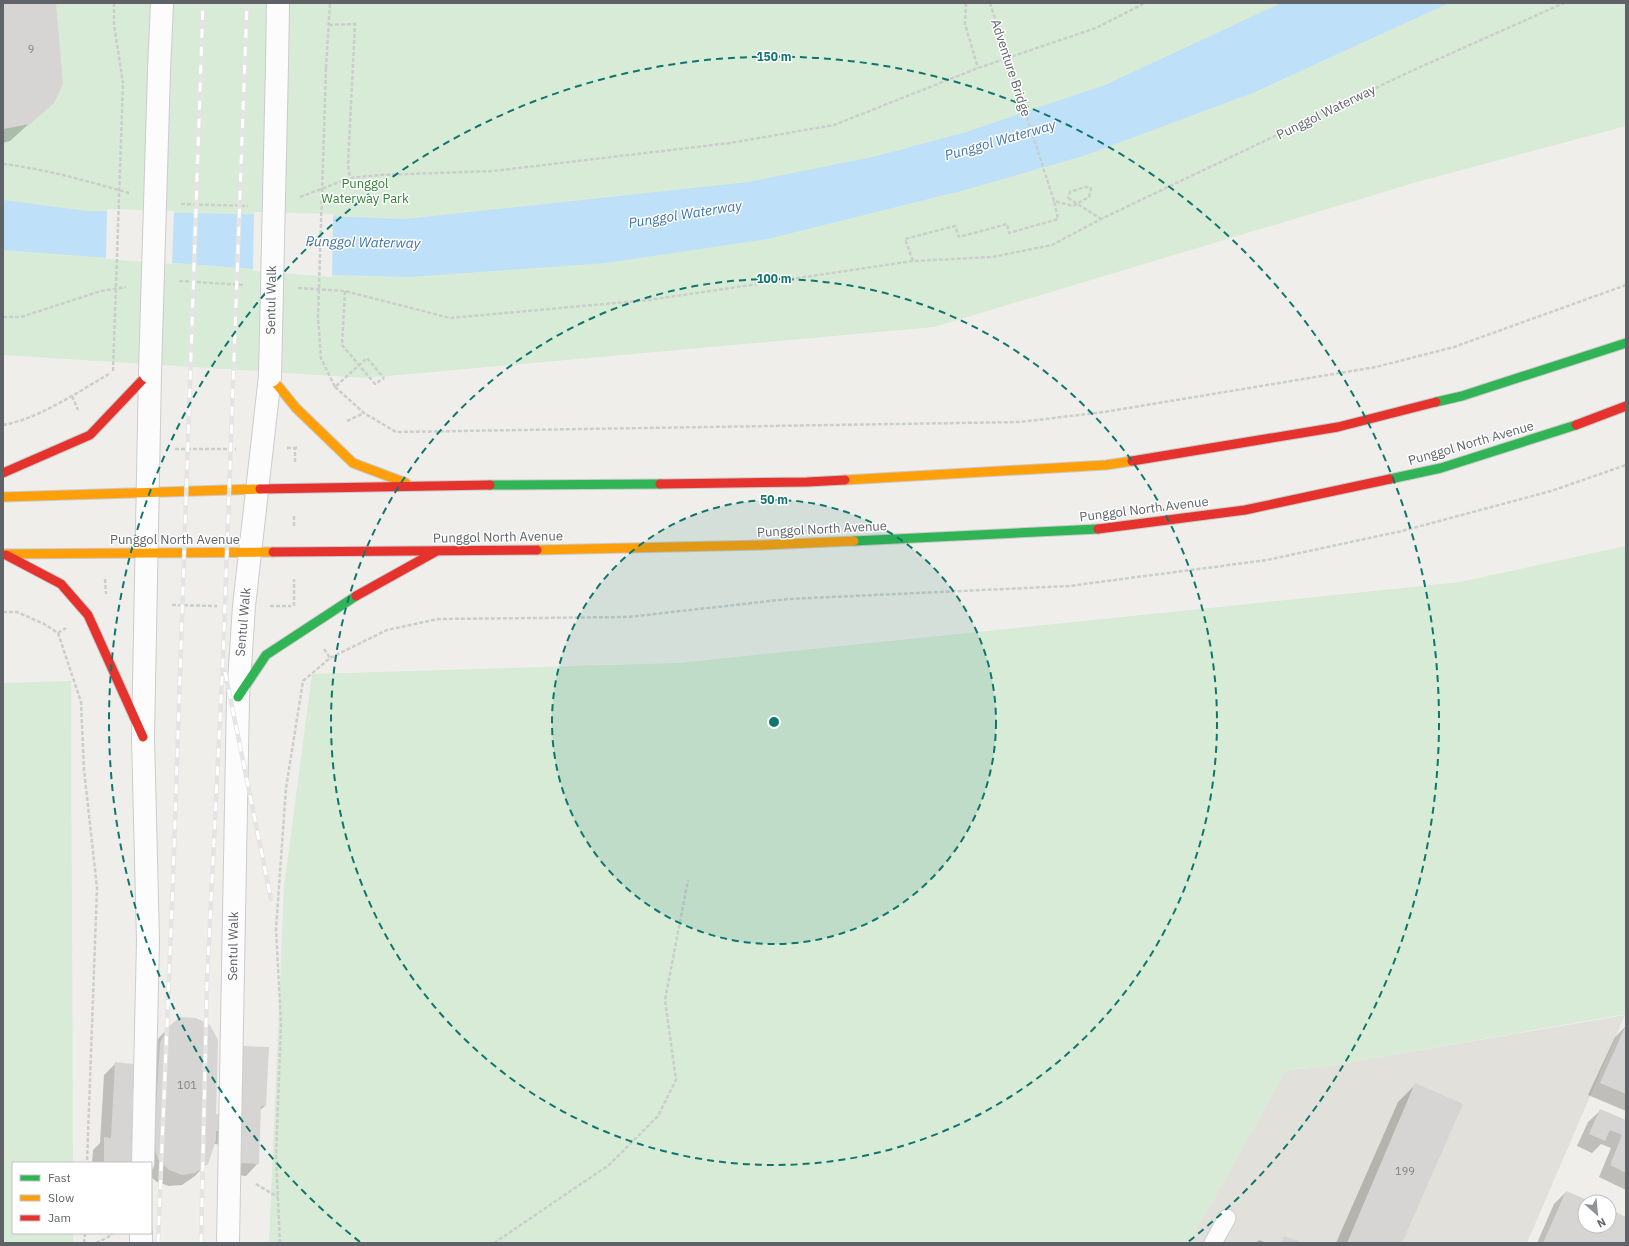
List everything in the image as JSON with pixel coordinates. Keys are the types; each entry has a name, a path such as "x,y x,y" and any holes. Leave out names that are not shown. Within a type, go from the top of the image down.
{"main road":[{"path":"3,498 147,492 416,486 807,482 1106,465 1338,427 1462,396 1626,343"},
{"path":"3,473 90,435 150,372"},
{"path":"270,376 296,408 353,463 416,486"},
{"name":"Punggol North Avenue","path":"4,554 438,551 763,545 1111,528 1245,510 1441,468 1570,427 1626,406"},
{"path":"238,697 266,655 359,594 438,551"},
{"path":"4,554 61,584 88,615 143,736"}],"street":[{"path":"143,1162 148,941 143,736 145,605 150,372 162,3"},
{"name":"Sentul Walk","path":"228,1243 238,697 244,606 270,376 278,3"}],"lane":[{"path":"1213,1243 1227,1218"}],"path":[{"path":"3,425 19,422 72,396 113,372 123,83 114,24 114,3"},
{"path":"330,3 326,68 318,317 321,358 335,387 364,413 396,432 1020,422 1104,412 1376,367 1454,347 1626,285"},
{"path":"966,3 965,24 978,68"},
{"name":"Adventure Bridge","path":"913,261 905,239 955,226 959,237 1007,224 1009,233 1058,219 1054,201 990,3"},
{"path":"298,197 350,178 380,175 493,171 730,143 834,125 978,68 1096,28 1145,3"},
{"name":"Punggol Waterway","path":"292,288 345,291 450,318 649,300 913,261 992,257 1052,245 1407,73 1564,3"},
{"path":"329,24 355,24 348,165 350,178"},
{"path":"3,164 28,167 84,180 135,195"},
{"path":"1054,201 1073,206 1089,197 1091,188 1085,187 1070,192 1068,198 1101,220"},
{"path":"179,204 239,207 252,206"},
{"path":"177,281 247,285"},
{"path":"3,317 21,317 101,291 131,287"},
{"path":"335,387 367,358 384,378 374,384 342,345 345,291"},
{"path":"148,450 295,448"},
{"path":"280,1243 276,1157 281,1024 276,929 286,788 303,681 330,658 387,630 438,619 628,618 788,599 1069,586 1267,560 1402,531 1551,491 1626,465"},
{"path":"145,605 294,606"},
{"path":"3,612 17,612 44,624 58,633 81,702 84,770 97,888 87,1162"},
{"path":"494,1243 609,1165 658,1116 676,1080 665,1000 688,880"},
{"path":"254,1177 256,1184 278,1197"},
{"path":"96,1243 112,1234"}],"shaded area":[{"path":"1625,1015 1527,1243 1189,1243 1286,1070 1323,1067"}],"green space":[{"name":"Punggol Waterway Park","path":"3,3 1626,3 1626,126 1417,182 934,327 366,378 3,355"},
{"path":"1626,546 1626,1014 1323,1067 1286,1070 1189,1243 269,1243 284,887 312,674 678,663 1460,582"},
{"path":"71,681 73,1162 12,1162 12,1234 73,1234 73,1243 3,1243 3,683"}],"water":[{"path":"1281,3 1449,3 1255,92 1083,156 961,191 767,239 606,263 410,277 337,275 3,250 3,200 86,211 405,219 749,182 877,156 966,132 1105,85"}],"pier":[{"path":"107,209 174,211 172,264 106,259"},
{"path":"254,212 333,214 332,277 253,271"}],"building":[{"path":"3,3 56,3 63,84 54,103 30,124 3,129"},
{"path":"180,1017 196,1018 210,1025 218,1040 216,1114 240,1116 243,1046 269,1047 266,1106 261,1106 259,1164 238,1163 239,1133 216,1131 216,1140 208,1164 195,1173 182,1175 169,1170 158,1159 154,1147 154,1131 132,1130 131,1162 104,1162 104,1137 111,1138 115,1062 134,1064 132,1109 156,1110 160,1043 168,1027"},
{"path":"1626,1025 1626,1094 1600,1083"},
{"path":"1415,1083 1463,1104 1402,1243 1347,1243"},
{"path":"1600,1109 1626,1120 1626,1173 1610,1165 1622,1135 1610,1130 1605,1141 1589,1134"},
{"path":"1566,1191 1577,1196 1577,1234 1617,1234 1617,1213 1626,1217 1626,1243 1543,1243"},
{"path":"1284,1236 1299,1241 1299,1243 1281,1243"}],"railway":[{"path":"158,1243 173,880 203,3"},
{"path":"201,1243 207,981 223,658 247,3"},
{"path":"225,672 271,899"}],"traffic: fast":[{"path":"1436,402 1462,396 1626,343"},
{"path":"1390,479 1441,468 1576,425"},
{"path":"490,485 660,484"},
{"path":"854,541 1098,529"},
{"path":"238,697 266,655 356,596"}],"traffic: slow":[{"path":"270,376 296,408 353,463 406,483"},
{"path":"845,480 1106,465 1132,461"},
{"path":"3,497 260,489"},
{"path":"537,550 763,545 854,541"},
{"path":"3,554 273,552"}],"traffic: jam":[{"path":"3,473 90,435 150,372"},
{"path":"1132,461 1338,427 1436,402"},
{"path":"1576,425 1626,406"},
{"path":"1098,529 1245,510 1390,479"},
{"path":"660,484 845,480"},
{"path":"260,489 490,485"},
{"path":"273,552 537,550"},
{"path":"356,596 435,552"},
{"path":"6,555 61,584 88,615 143,737"}]}
